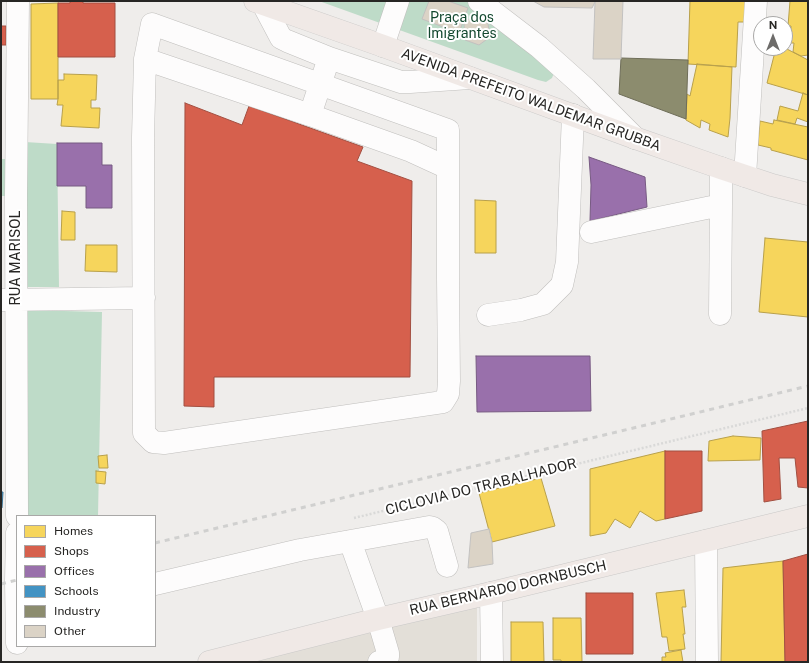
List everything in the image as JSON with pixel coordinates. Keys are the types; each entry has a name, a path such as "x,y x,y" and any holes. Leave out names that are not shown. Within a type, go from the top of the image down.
{"highway":[{"name":"AVENIDA PREFEITO WALDEMAR GRUBBA","path":"261,2 635,138 745,176 808,194"},
{"name":"RUA BERNARDO DORNBUSCH","path":"208,662 808,516"}],"street":[{"name":"RUA MARISOL","path":"17,515 9,300 18,1"},
{"path":"383,46 398,1"},
{"path":"479,1 539,47 586,89 635,138"},
{"path":"745,176 756,1"},
{"path":"261,2 281,38 329,58 401,82 470,78"},
{"path":"152,24 320,84 448,130 448,394 443,402 164,443 153,442 144,433 143,137 145,59 152,24"},
{"path":"310,115 329,58"},
{"path":"145,59 411,151 448,168"},
{"path":"488,316 543,304 562,285 567,262 573,115"},
{"path":"720,314 721,168"},
{"path":"591,232 721,205"},
{"path":"9,300 144,298"},
{"path":"156,584 300,550 429,527 437,531 447,566"},
{"path":"350,541 388,653 388,656 384,661 379,662"},
{"path":"706,541 707,662"},
{"path":"491,593 492,662"},
{"path":"17,647 17,662"}],"path":[{"name":"CICLOVIA DO TRABALHADOR","path":"352,518 808,408"}],"shaded area":[{"path":"477,603 477,662 254,662"}],"green space":[{"name":"Praça dos Imigrantes","path":"319,1 471,1 554,73 552,78 546,82 538,80"},
{"path":"25,142 57,144 59,287 24,287"},
{"path":"1,159 9,159 8,196 1,196"},
{"path":"26,310 102,312 98,515 24,515"}],"building: Homes":[{"path":"690,1 747,1 746,22 738,22 736,67 688,64"},
{"path":"790,1 808,1 808,55 801,56 793,52 793,16 789,16"},
{"path":"58,3 58,99 31,99 31,4"},
{"path":"793,52 808,60 808,95 767,83 774,56 793,56"},
{"path":"697,64 732,67 728,137 709,130 710,124 701,120 700,128 686,120 687,94 690,96"},
{"path":"64,74 97,75 96,100 91,100 91,108 100,108 99,128 61,126 63,105 57,105 58,80 64,80"},
{"path":"803,93 808,95 808,122 797,118 795,124 777,120 780,106 798,111"},
{"path":"774,120 808,127 808,160 758,145 760,121 773,124"},
{"path":"475,200 496,201 496,253 475,253"},
{"path":"62,211 75,212 75,240 61,240"},
{"path":"765,238 808,242 808,317 759,312"},
{"path":"86,245 117,245 117,272 85,271"},
{"path":"733,436 761,438 760,460 708,461 709,441"},
{"path":"665,451 665,519 656,521 640,511 630,528 615,519 606,533 590,536 590,469"},
{"path":"107,455 108,468 99,468 98,456"},
{"path":"96,471 106,472 105,484 96,483"},
{"path":"541,478 555,526 492,542 479,493"},
{"path":"783,561 785,662 721,662 723,568"},
{"path":"684,590 686,607 682,607 685,649 669,651 667,637 662,637 656,593"},
{"path":"553,618 581,618 582,662 561,662 561,660 553,660"},
{"path":"511,622 543,622 544,662 511,662"},
{"path":"681,650 683,662 662,662 662,657 666,657 665,653"}],"building: Shops":[{"path":"70,1 83,1 83,3 115,3 115,57 58,57 58,3 70,3"},
{"path":"1,26 6,26 6,45 1,45"},
{"path":"185,103 242,125 249,106 363,147 357,161 412,181 410,377 214,377 214,407 184,406"},
{"path":"808,421 808,488 798,487 795,458 779,458 781,499 764,502 762,431"},
{"path":"665,451 702,451 702,511 665,519"},
{"path":"808,554 808,662 785,662 783,561"},
{"path":"586,593 633,593 633,654 586,654"}],"building: Offices":[{"path":"57,143 102,143 102,165 112,165 112,208 86,208 86,186 57,186"},
{"path":"589,157 645,177 647,207 590,221 591,185"},
{"path":"476,356 590,356 591,411 477,412"}],"building: Schools":[{"path":"1,492 3,492 2,508 1,508"}],"building: Industry":[{"path":"621,58 688,60 686,119 619,94"}],"building: Other":[{"path":"429,1 448,1 468,8 459,33 422,19"},
{"path":"533,1 623,1 621,59 593,59 595,2 592,8 544,7"},
{"path":"473,16 484,20 488,24 490,37 479,45 465,40 464,23"},
{"path":"489,529 492,542 493,564 468,568 471,533"}],"railway":[{"path":"156,543 808,386"},
{"path":"1,584 16,580"}]}
